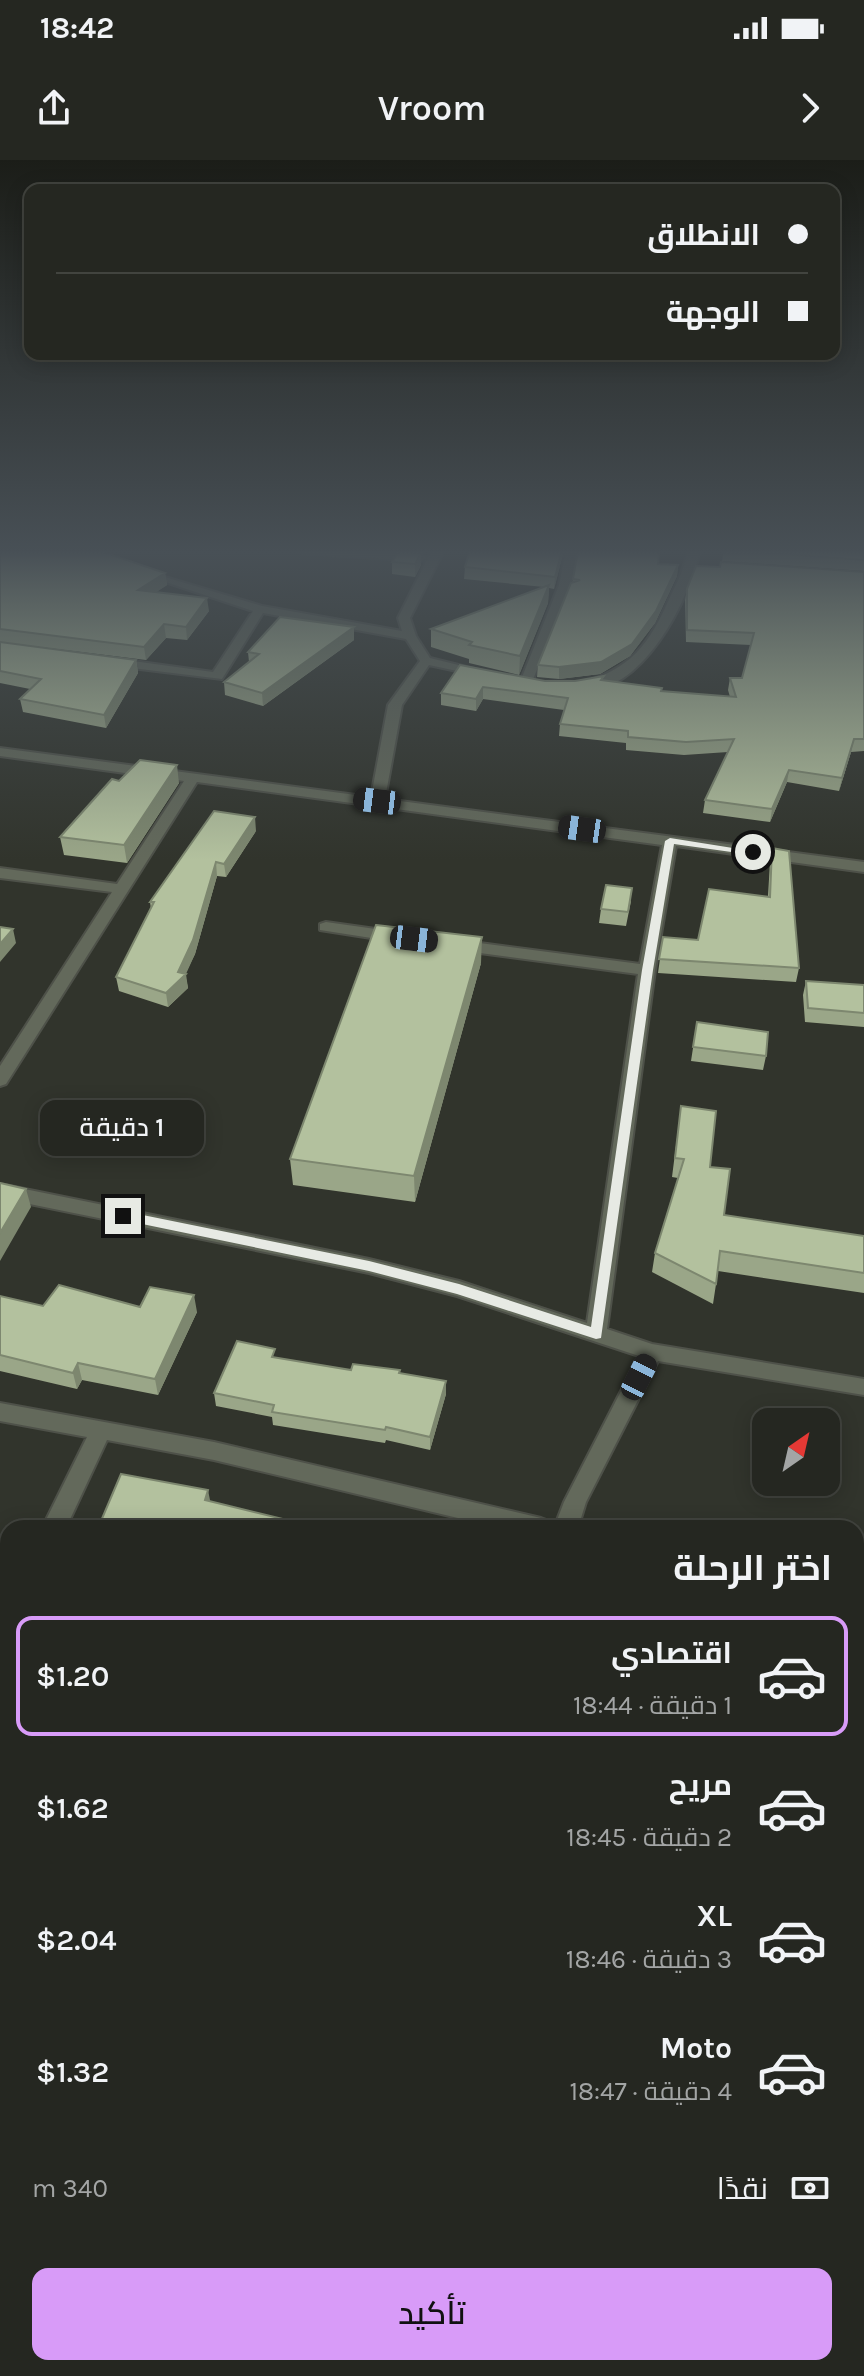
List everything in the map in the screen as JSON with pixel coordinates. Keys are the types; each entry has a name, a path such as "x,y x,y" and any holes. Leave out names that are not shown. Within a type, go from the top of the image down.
{"street":[{"path":"89,659 217,676 231,653"},
{"path":"421,653 426,661 497,676"},
{"path":"526,682 537,653"},
{"path":"570,686 585,687 616,679 646,653"},
{"path":"377,801 395,705 426,661"},
{"path":"512,679 541,683"},
{"path":"0,752 864,867"},
{"path":"0,1080 193,777"},
{"path":"596,1334 647,970 670,841"},
{"path":"0,873 122,889"},
{"path":"326,927 647,970"},
{"path":"0,1191 369,1266 459,1289 652,1352 864,1387"},
{"path":"569,1520 575,1502 652,1352"},
{"path":"0,1412 214,1451 507,1520"},
{"path":"58,1520 101,1430"}],"building":[{"path":"0,653 86,653 136,660 104,715 20,699 41,679 0,671"},
{"path":"256,653 317,653 262,693 224,682 259,654"},
{"path":"543,653 616,653 601,662 559,667 538,665"},
{"path":"749,653 864,653 864,739 854,739 842,778 789,770 772,809 705,800 734,739 686,742 628,737 628,731 560,724 568,698 483,687 476,699 441,693 460,665 545,681 575,681 604,676 601,680 662,688 661,691 736,697 730,678 742,678"},
{"path":"140,760 177,765 124,845 60,837 112,779 119,781"},
{"path":"214,811 255,817 224,864 216,862 193,940 178,972 186,974 166,993 116,977 154,902 150,902"},
{"path":"772,848 789,851 799,968 659,959 663,937 698,940 709,889 770,897"},
{"path":"606,885 632,888 628,912 601,909"},
{"path":"376,925 482,937 414,1176 290,1159"},
{"path":"0,927 13,929 0,944"},
{"path":"806,981 864,985 864,1013 808,1008"},
{"path":"697,1022 768,1032 766,1056 693,1047"},
{"path":"681,1106 716,1111 710,1167 730,1169 724,1215 864,1236 864,1273 720,1251 716,1284 655,1253 684,1159 675,1158"},
{"path":"0,1183 26,1189 0,1233"},
{"path":"59,1285 140,1307 150,1287 194,1295 155,1379 78,1363 73,1373 0,1355 0,1296 43,1306"},
{"path":"237,1341 275,1349 272,1357 351,1370 353,1364 400,1370 399,1373 446,1381 430,1437 386,1427 385,1430 272,1412 274,1405 214,1393"},
{"path":"121,1474 208,1490 205,1500 287,1520 101,1520"}],"route":[{"path":"123,1216 369,1266 459,1289 596,1334 647,970 670,841 753,852"}]}
